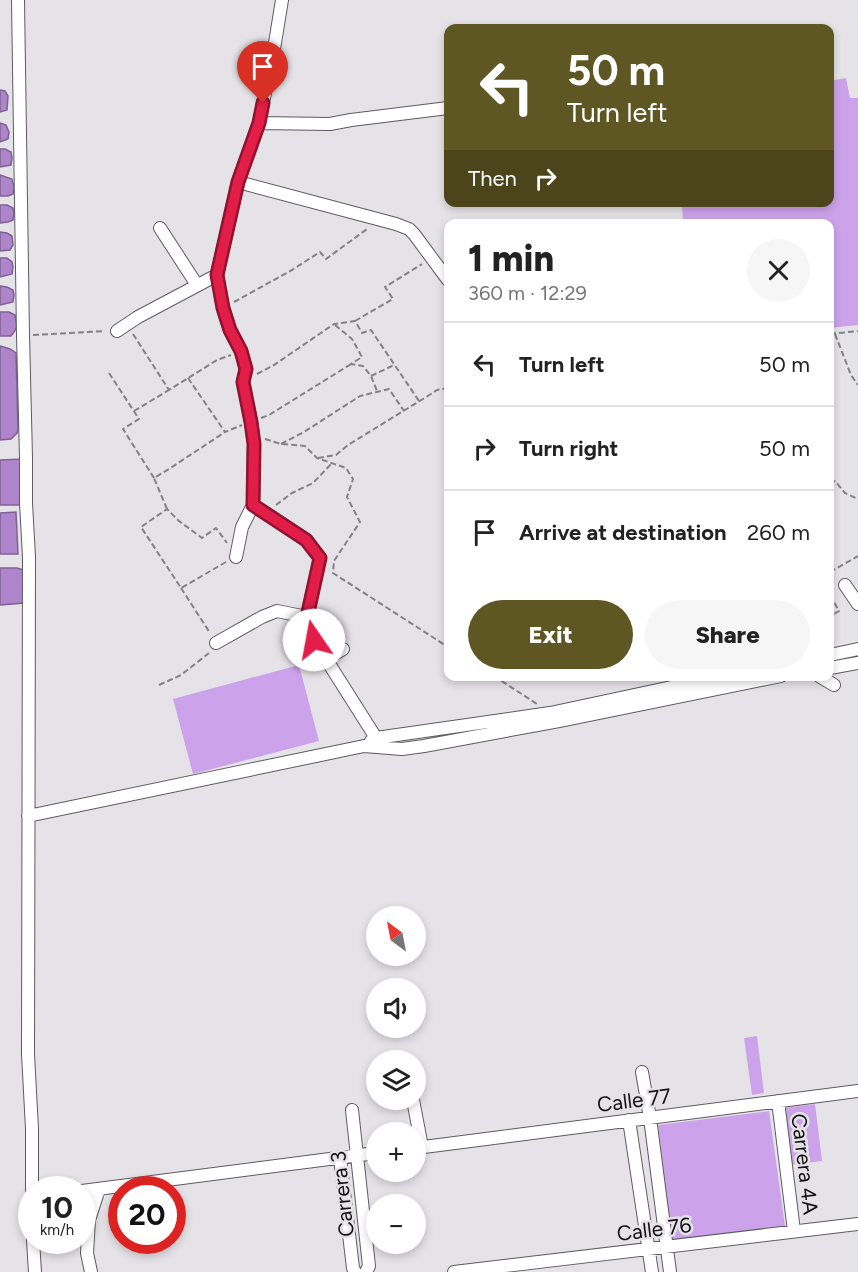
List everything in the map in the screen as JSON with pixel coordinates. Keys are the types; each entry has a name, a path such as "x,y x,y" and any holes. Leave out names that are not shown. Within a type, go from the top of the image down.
{"street":[{"path":"18,0 22,335 29,557 28,1054 33,1129 32,1176"},
{"path":"236,557 242,527 253,505 254,444 243,382 246,369 223,308 217,275 238,182 259,123 282,0"},
{"path":"259,123 330,124 444,108"},
{"path":"238,182 409,229 444,274"},
{"path":"160,228 197,285"},
{"path":"122,327 217,275"},
{"path":"253,505 306,540 320,558 307,617 314,640 376,738 388,748"},
{"path":"845,585 858,603"},
{"path":"216,643 277,611 307,617"},
{"path":"314,640 332,631"},
{"path":"326,659 343,649"},
{"path":"834,653 858,649"},
{"path":"834,667 858,663"},
{"path":"28,816 364,746 402,749 559,722 708,681"},
{"path":"364,746 376,738 748,681"},
{"path":"827,681 834,685"},
{"path":"642,1072 670,1272"},
{"name":"Calle 77","path":"426,1147 858,1091"},
{"name":"Carrera 4A","path":"778,1101 794,1232"},
{"name":"Carrera 3","path":"352,1110 369,1266 366,1272"},
{"path":"630,1120 652,1272"},
{"path":"96,1189 366,1155"},
{"name":"Carrera 3","path":"340,1158 355,1272"},
{"path":"91,1272 87,1253 89,1220 99,1189"},
{"name":"Calle 76","path":"454,1272 858,1224"},
{"path":"33,1254 34,1272"}],"path":[{"path":"223,308 320,252 326,259 379,220"},
{"path":"243,382 274,365 334,324 355,321 393,299 385,287 432,258"},
{"path":"355,321 362,333 371,330 419,401"},
{"path":"154,478 225,432 269,415 362,357 352,339 334,324"},
{"path":"22,335 122,327 169,390"},
{"path":"858,331 835,334 851,375 858,385"},
{"path":"134,411 217,360 241,351"},
{"path":"351,364 363,366 377,391"},
{"path":"370,376 394,365"},
{"path":"109,373 139,419 123,429 154,478 167,509 202,538 216,528 229,547 239,544"},
{"path":"188,378 225,432"},
{"path":"281,444 360,396 388,388 404,411"},
{"path":"317,458 336,455 348,445 419,401 437,390 444,389"},
{"path":"254,444 264,439 281,444 305,446 317,458 346,468 353,479 348,497 360,522 334,561 333,573 444,644"},
{"path":"266,513 292,493 313,483 332,463"},
{"path":"834,481 845,493 858,499"},
{"path":"159,685 182,675 209,654 216,643 141,527 167,509"},
{"path":"834,570 858,556"},
{"path":"181,588 236,557"},
{"path":"834,602 839,611 834,614"},
{"path":"502,681 550,712"}],"shaded area":[{"path":"846,78 850,98 858,98 858,325 834,328 834,219 683,219 682,207 834,207 834,80"},
{"path":"0,90 5,91 8,96 7,110 0,112"},
{"path":"0,123 6,125 9,132 8,139 0,142"},
{"path":"0,149 11,152 11,165 0,167"},
{"path":"0,175 12,179 13,194 0,196"},
{"path":"0,205 13,208 13,220 0,223"},
{"path":"0,232 12,236 13,245 10,250 0,251"},
{"path":"0,258 7,258 12,262 12,274 0,277"},
{"path":"0,286 13,290 13,302 0,305"},
{"path":"0,312 15,315 16,326 11,336 0,336"},
{"path":"0,346 16,353 18,429 11,439 0,440"},
{"path":"23,459 23,505 0,505 0,460"},
{"path":"16,512 18,554 0,554 0,513"},
{"path":"0,568 24,570 24,603 0,605"},
{"path":"299,665 319,741 193,774 173,699"},
{"path":"757,1036 764,1093 752,1095 744,1038"},
{"path":"815,1104 822,1161 789,1165 783,1108"},
{"path":"769,1111 785,1226 672,1241 658,1125"}],"route":[{"path":"263,103 259,123 238,182 217,275 223,308 246,369 243,382 254,444 253,505 306,540 320,558 307,617 314,640"}]}
